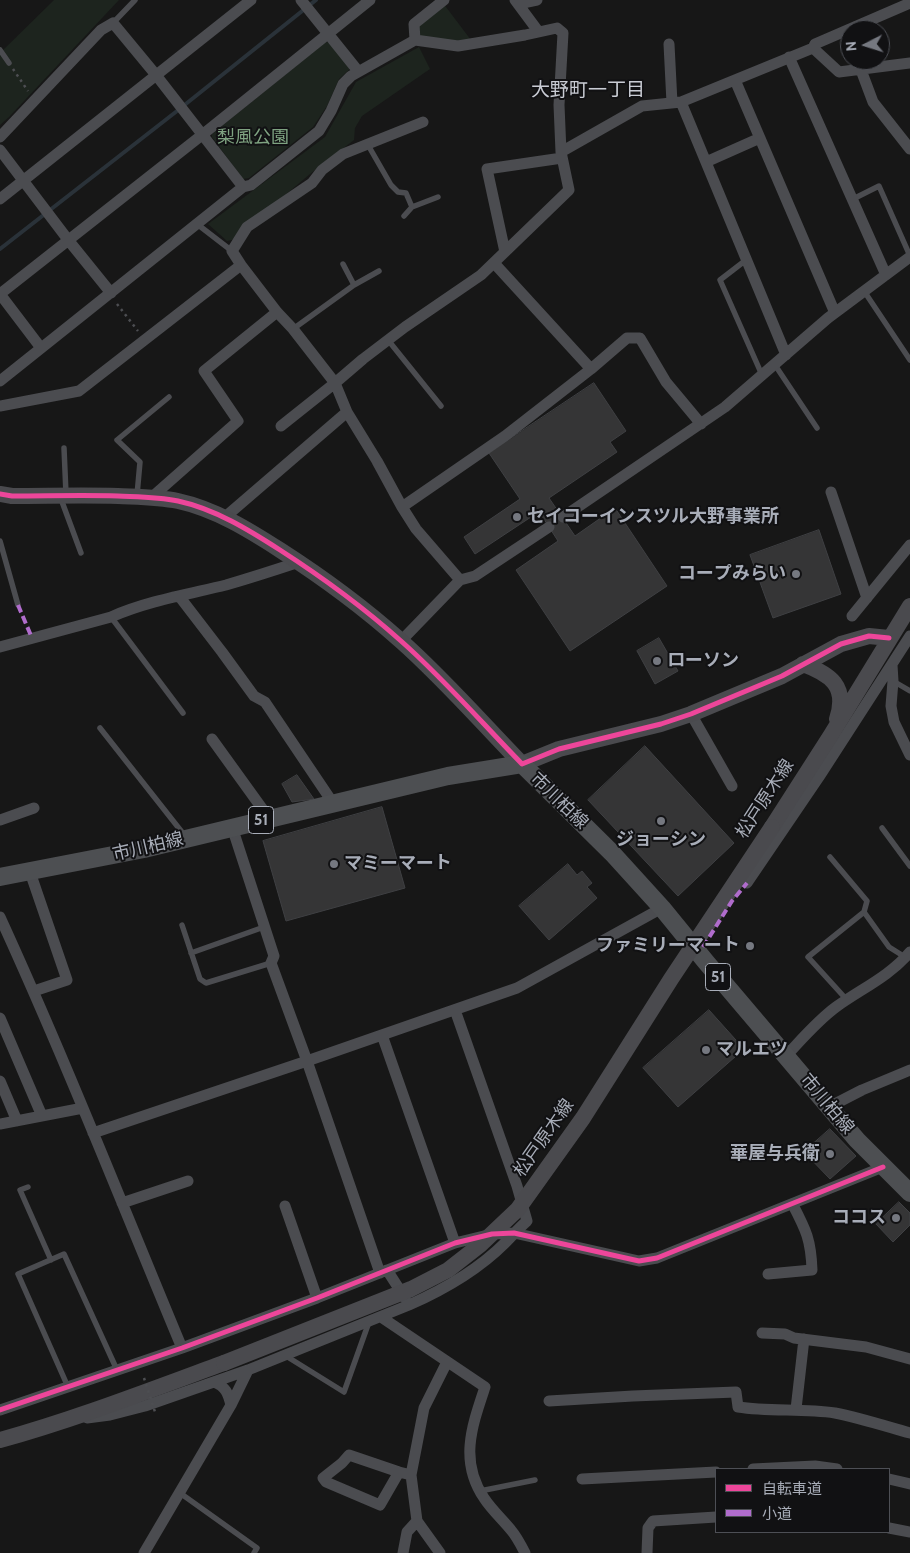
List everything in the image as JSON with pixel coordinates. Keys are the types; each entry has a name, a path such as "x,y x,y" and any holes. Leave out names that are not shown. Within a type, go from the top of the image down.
{"main road":[{"path":"0,494 12,496 144,497 178,501 224,518 265,540 299,562 343,594 401,641 522,764 559,749 653,726 691,714 759,686 841,644 869,636 889,638"},
{"name":"松戸原木線","path":"0,1440 60,1421 224,1363 412,1289 448,1270 480,1245 518,1209 583,1118 671,978 831,735 910,606"},
{"path":"803,664 831,678 837,688 840,699 831,735"},
{"name":"市川柏線","path":"0,877 137,850 448,776 522,764 612,853 662,908 829,1107 883,1167 910,1193"}],"street":[{"path":"0,199 251,0"},
{"path":"302,0 358,71"},
{"path":"41,348 0,294 370,0"},
{"path":"416,40 414,24 444,0"},
{"path":"516,2 537,0"},
{"path":"516,2 538,31"},
{"path":"505,252 487,169 561,155 642,106 677,102 735,80 813,48 815,44 910,3"},
{"path":"0,137 101,30 113,23 156,75 242,187"},
{"path":"0,381 242,187 251,185 319,130 331,111 343,84 358,71 416,40 458,46 556,28 563,33 558,105 561,155 568,190 494,263 461,290 363,359 335,384 281,426"},
{"path":"669,44 677,102 706,162 786,355"},
{"path":"813,48 839,72 861,70 873,102 910,149"},
{"path":"789,57 886,275"},
{"path":"890,66 910,63"},
{"path":"735,80 835,313"},
{"path":"423,122 343,154 322,170 312,183 247,227 232,251 277,312 293,329 335,384 347,412 378,461 416,529 460,580"},
{"path":"706,162 760,138"},
{"path":"0,150 111,293"},
{"path":"563,517 725,407 835,313 910,256"},
{"path":"494,263 591,369"},
{"path":"0,406 79,391 241,265"},
{"path":"144,497 238,421 204,371 277,312"},
{"path":"402,507 505,436 591,369 627,338 640,338 666,382 701,424"},
{"path":"224,518 347,412"},
{"path":"831,492 867,598"},
{"path":"401,641 460,580 475,576 549,527"},
{"path":"852,616 910,545"},
{"path":"0,647 299,562"},
{"path":"179,596 254,696 265,702 333,803"},
{"path":"747,883 819,777 910,636"},
{"path":"892,665 891,706 894,722 910,755"},
{"path":"691,714 732,786"},
{"path":"212,739 269,818"},
{"path":"0,820 34,808"},
{"path":"232,827 274,956 271,963 384,1272 409,1305"},
{"path":"30,872 67,980 34,992"},
{"path":"94,1133 517,988 662,908"},
{"path":"0,917 94,1133 182,1348"},
{"path":"786,1056 822,1018 882,977 908,955"},
{"path":"60,1421 110,1415 145,1406 248,1370 381,1317 431,1295 464,1276 504,1244 527,1221 517,1186 455,1010"},
{"path":"0,1018 42,1116"},
{"path":"382,1035 455,1243"},
{"path":"829,1107 862,1090 910,1070"},
{"path":"0,1081 17,1121"},
{"path":"0,1124 83,1108"},
{"path":"0,1410 182,1348 317,1298 455,1243 492,1234 514,1233 639,1261 657,1258 793,1205 883,1167"},
{"path":"122,1203 188,1181"},
{"path":"768,1274 812,1270 812,1252 807,1232 793,1205"},
{"path":"285,1206 317,1298"},
{"path":"381,1317 485,1387 473,1425 469,1449 471,1471 484,1499 513,1532 525,1553"},
{"path":"762,1333 785,1334 794,1338 866,1347 910,1359"},
{"path":"796,1409 804,1339"},
{"path":"405,1473 348,1455 342,1463 323,1478 326,1482 380,1505 405,1473 424,1408 447,1362"},
{"path":"144,1553 231,1405 248,1370"},
{"path":"214,1382 224,1387 228,1392 231,1405"},
{"path":"549,1401 736,1392 738,1407 777,1410 796,1409 835,1414 910,1433"},
{"path":"774,1468 815,1466 830,1468"},
{"path":"582,1479 715,1472"},
{"path":"405,1473 417,1521 440,1553"},
{"path":"890,1479 910,1484"},
{"path":"647,1553 648,1528 653,1521 715,1517"},
{"path":"404,1553 407,1532 417,1521"},
{"path":"890,1528 910,1532"}],"lane":[{"path":"113,23 135,0"},
{"path":"0,50 9,63"},
{"path":"368,145 391,185 398,192 406,193 412,207"},
{"path":"852,199 879,186 910,256"},
{"path":"404,216 412,207 438,197"},
{"path":"197,224 232,251"},
{"path":"746,260 720,280 762,376"},
{"path":"343,264 354,285"},
{"path":"293,329 354,285 379,271"},
{"path":"864,291 910,360"},
{"path":"388,340 441,406"},
{"path":"775,365 817,428"},
{"path":"144,497 140,462 117,440 169,397"},
{"path":"64,448 63,496 81,553"},
{"path":"0,540 18,605"},
{"path":"111,617 183,713"},
{"path":"893,681 910,691"},
{"path":"100,728 187,838"},
{"path":"882,828 910,866"},
{"path":"830,857 867,901 864,912 808,957 847,1000"},
{"path":"864,912 889,947 908,955"},
{"path":"182,925 200,978 206,983 271,963"},
{"path":"192,953 264,926"},
{"path":"28,1187 20,1190 51,1260"},
{"path":"68,1387 18,1274 64,1254 117,1370"},
{"path":"285,1356 344,1392 369,1322"},
{"path":"480,1492 535,1480"},
{"path":"180,1493 257,1548 254,1553"}],"path":[{"path":"9,63 34,100"},
{"path":"111,293 145,340"},
{"path":"144,1378 156,1415"}],"green space":[{"path":"54,0 119,0 0,125 0,53"},
{"path":"443,3 471,40 458,43 418,37 417,25"},
{"name":"梨風公園","path":"326,42 331,43 349,65 349,70 339,79 327,106 313,127 249,178 243,179 212,137 212,134"},
{"path":"419,47 430,69 362,116 355,128 354,140 310,174 232,240 227,241 208,224 325,137 356,82"}],"building":[{"name":"セイコーインスツル大野事業所","path":"594,383 626,431 610,442 617,452 549,498 575,536 615,508 667,586 570,651 516,570 558,541 542,516 533,521 531,517 475,554 464,537 520,499 489,453"},
{"name":"コープみらい","path":"819,530 841,594 773,618 750,555"},
{"name":"ローソン","path":"659,638 678,671 655,684 637,651"},
{"name":"ジョーシン","path":"645,746 734,843 678,896 588,800"},
{"path":"297,775 314,799 292,802 282,784"},
{"name":"マミーマート","path":"382,807 405,888 286,921 263,841"},
{"path":"568,864 577,875 582,871 592,883 587,887 597,898 549,940 519,906"},
{"path":"709,1010 744,1049 678,1107 643,1068"},
{"name":"華屋与兵衛","path":"830,1129 856,1156 830,1179 804,1152"},
{"name":"ココス","path":"899,1202 910,1213 910,1225 893,1242 876,1224"}],"waterway":[{"path":"0,249 316,0"}],"marked path":[{"path":"18,605 32,638"},
{"path":"703,947 732,901 747,883"}],"cycle path":[{"path":"0,494 12,496 105,496 163,499 178,501 205,509 231,521 268,542 311,571 387,628 463,701 522,764 559,749 661,724 691,714 782,676 841,644 869,636 889,638"},
{"path":"0,1410 182,1348 317,1298 455,1243 492,1234 514,1233 639,1261 657,1258 883,1167"}],"place":[{"name":"セイコーインスツル大野事業所","path":"517,517"},
{"name":"コープみらい","path":"796,574"},
{"name":"ローソン","path":"657,661"},
{"name":"ジョーシン","path":"661,821"},
{"name":"マミーマート","path":"334,864"},
{"name":"ファミリーマート","path":"750,946"},
{"name":"マルエツ","path":"706,1050"},
{"name":"華屋与兵衛","path":"830,1154"},
{"name":"ココス","path":"896,1218"}],"district":[{"name":"大野町一丁目","path":"588,90"}]}
